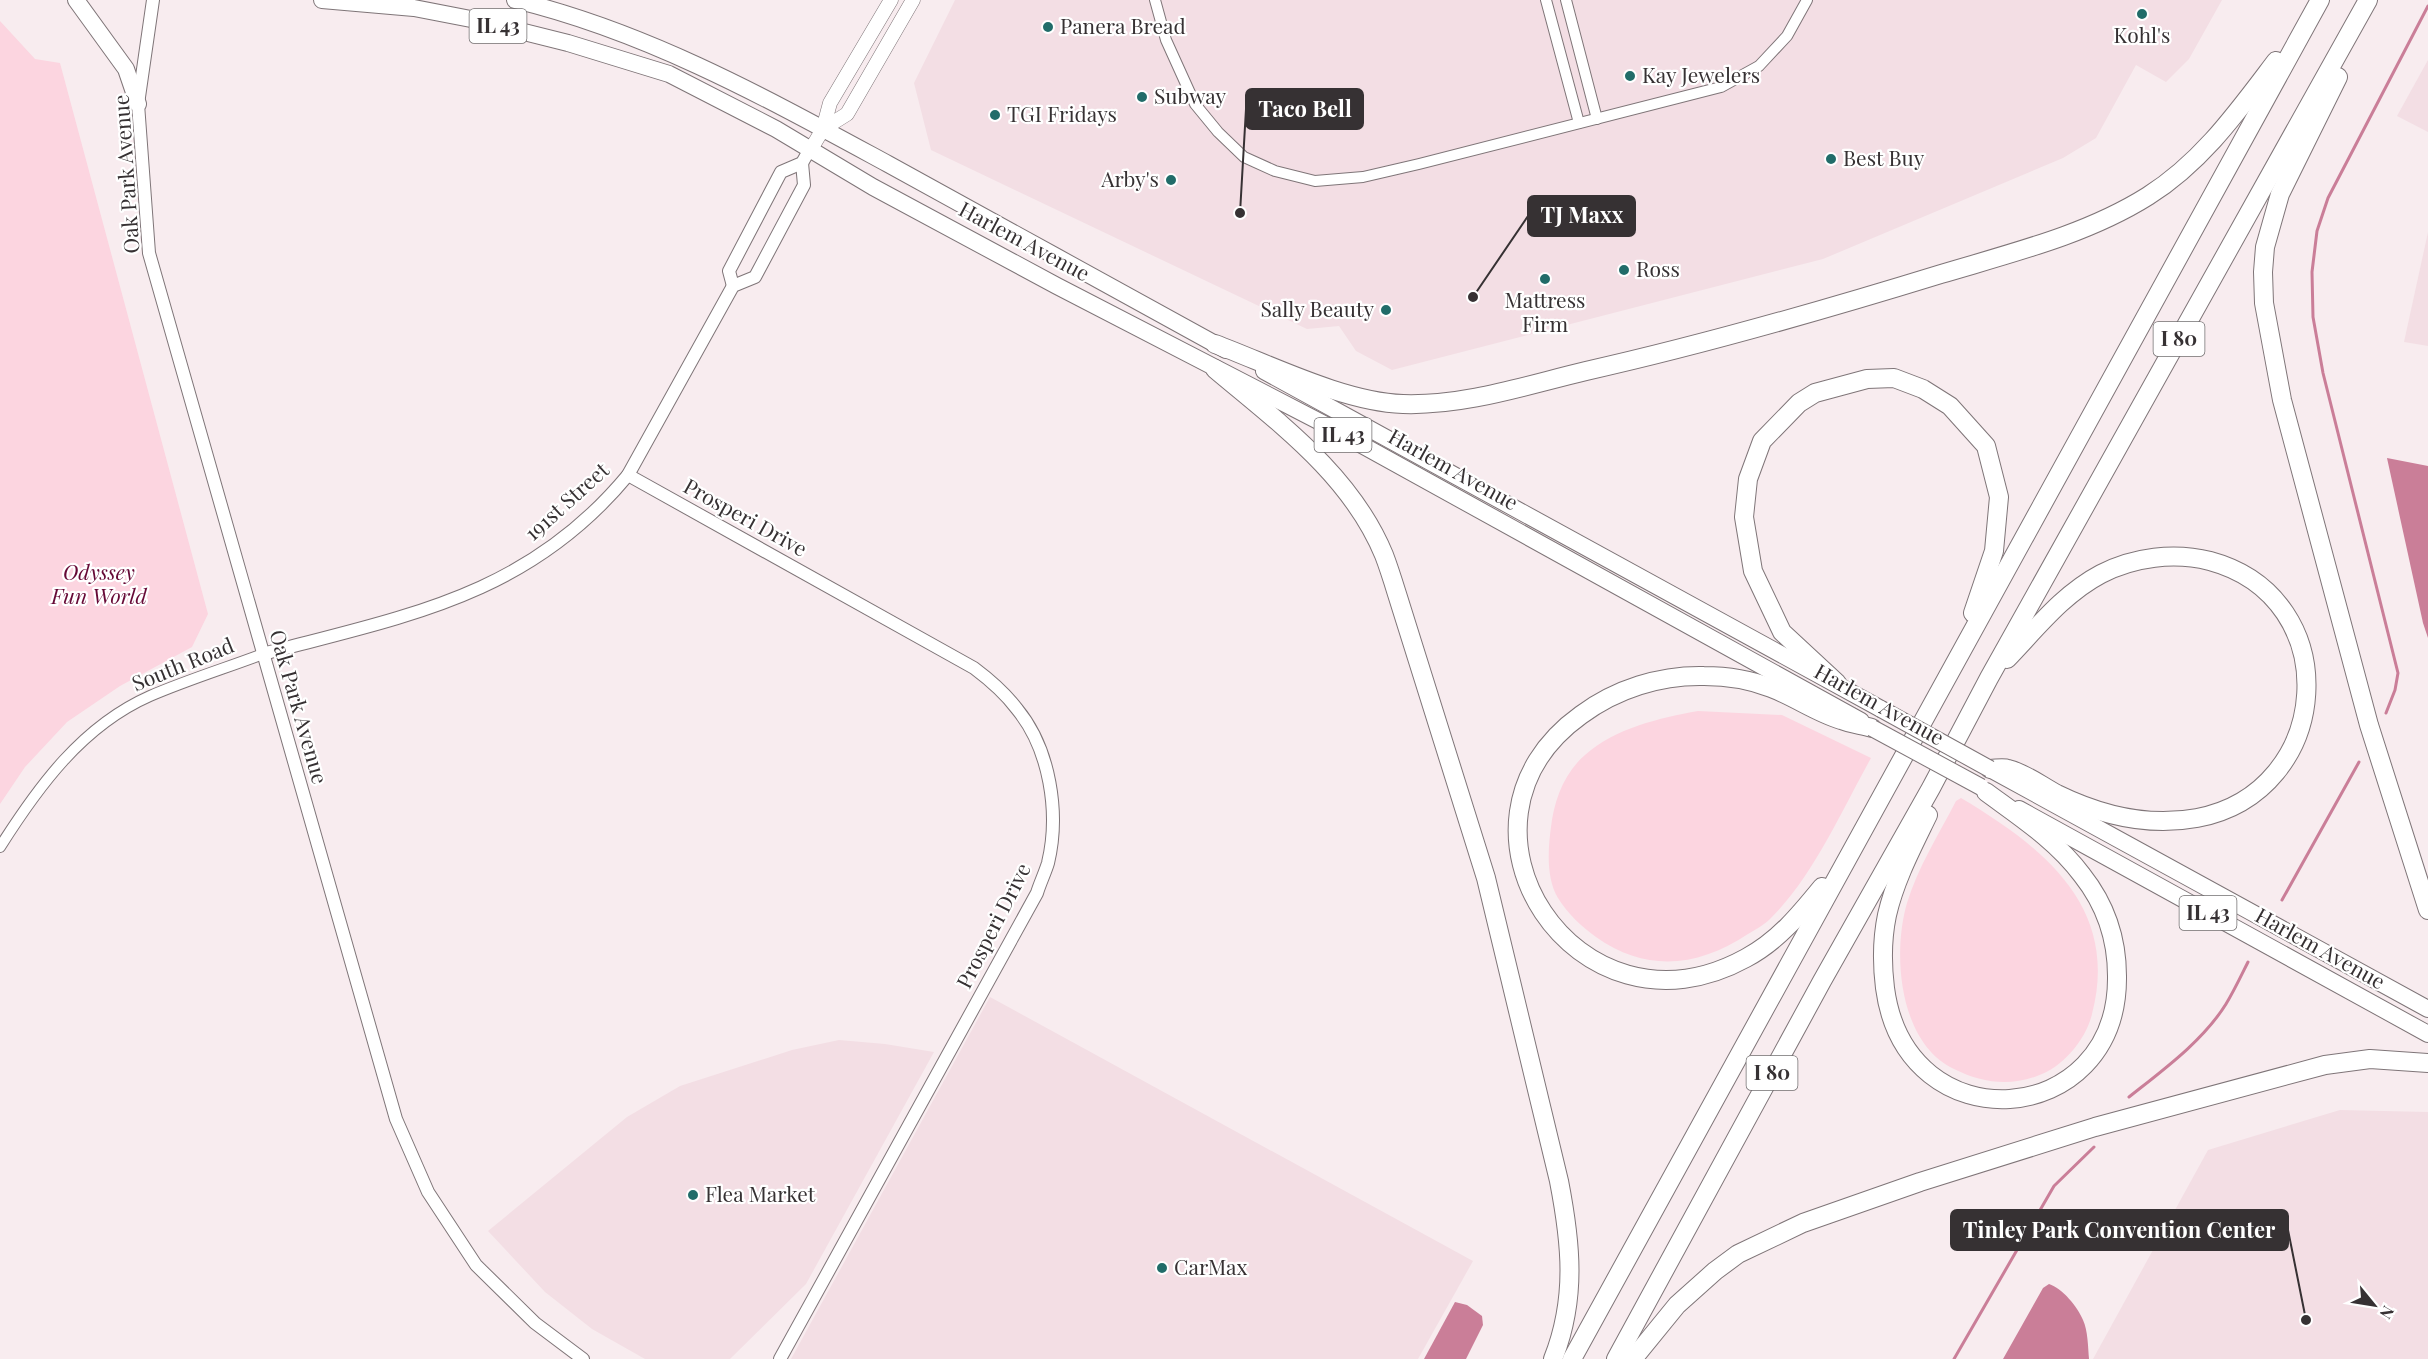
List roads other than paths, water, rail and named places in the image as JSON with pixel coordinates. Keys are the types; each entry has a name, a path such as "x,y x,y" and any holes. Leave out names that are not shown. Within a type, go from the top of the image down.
{"highway":[{"name":"I 80","path":"1616,1359 1989,678 2368,0"},
{"path":"2377,0 2280,195 2265,247 2262,272 2264,303 2282,400 2369,725 2428,910"},
{"name":"I 80","path":"1572,1359 2316,7"},
{"path":"1215,344 1336,391 1363,399 1402,404 1453,402 1672,351 1876,294 2105,220 2151,194 2176,176 2214,141 2316,7"},
{"path":"1215,369 1312,453 1335,477 1367,524 1383,554 1390,574 1486,878 1559,1181 1568,1230 1570,1278 1566,1316 1553,1359"},
{"path":"1837,683 1782,632 1753,572 1744,517 1748,479 1762,441 1777,424 1799,403 1815,393 1866,379 1894,378 1923,389 1950,406 1986,446 1999,497 1994,551 1955,663"},
{"path":"1989,678 2063,602 2087,582 2117,567 2144,559 2174,556 2222,564 2252,579 2266,592 2287,616 2297,636 2303,653 2307,682 2307,699 2301,728 2291,752 2279,770 2248,798 2207,816 2178,820 2154,820 2113,815 2091,809 2058,795 2008,768 1990,769"},
{"path":"1849,856 1793,921 1760,950 1732,965 1702,975 1655,979 1629,975 1604,966 1578,951 1556,931 1539,907 1529,887 1519,847 1521,804 1533,770 1560,731 1603,700 1649,683 1677,677 1702,676 1748,682 1770,687 1840,720 1872,728"},
{"path":"1930,788 1930,812 1900,874 1887,916 1883,956 1884,982 1890,1012 1904,1046 1933,1077 1948,1086 1976,1097 2012,1099 2036,1095 2056,1086 2085,1064 2105,1035 2115,1005 2117,963 2105,913 2082,875 2054,844 1984,790"},
{"path":"1633,1359 1677,1305 1715,1271 1738,1254 1803,1222 1920,1182 2095,1127 2325,1065 2370,1059 2428,1063"}],"main road":[{"path":"76,0 126,69 138,104"},
{"name":"Harlem Avenue","path":"322,0 414,8 476,20 602,53 669,74 776,129 806,156 883,193 1215,369 1324,424 2428,1035"},
{"name":"Harlem Avenue","path":"515,0 587,20 646,42 785,107 2428,1009"},
{"name":"191st Street","path":"806,156 823,129 831,103 891,0"},
{"name":"191st Street","path":"823,129 847,114 914,0"}],"street":[{"name":"Oak Park Avenue","path":"153,0 138,104 149,252 396,1119 428,1192 476,1265 535,1323 583,1359"},
{"path":"1155,0 1166,40 1195,104 1218,132 1244,157 1275,171 1314,181 1363,177 1721,87 1759,66 1787,36 1808,0"},
{"path":"1546,0 1579,123"},
{"path":"1566,0 1597,119"},
{"name":"191st Street","path":"734,286 729,271 781,172 806,156"},
{"name":"191st Street","path":"263,654 417,614 494,583 561,541 611,496 628,475 734,286 755,277 804,185 806,156"},
{"name":"Prosperi Drive","path":"628,475 974,668 998,688 1019,711 1035,739 1046,770 1052,801 1052,832 1048,863 1037,893 780,1359"},
{"name":"South Road","path":"0,847 29,801 65,757 103,724 149,696 263,654"}],"waterway":[{"path":"2386,713 2395,690 2398,673 2323,373 2313,317 2312,272 2317,231 2328,198 2428,6"},
{"path":"2282,900 2359,762"},
{"path":"2129,1097 2182,1054 2217,1018 2248,962"},
{"path":"1954,1359 2054,1186 2094,1147"}],"place":[{"name":"Kohl's","path":"2142,14"},
{"name":"Panera Bread","path":"1048,27"},
{"name":"Kay Jewelers","path":"1630,76"},
{"name":"Subway","path":"1142,97"},
{"name":"TGI Fridays","path":"995,115"},
{"name":"Best Buy","path":"1831,159"},
{"name":"Arby's","path":"1171,180"},
{"name":"Taco Bell","path":"1240,213"},
{"name":"Ross","path":"1624,270"},
{"name":"Mattress Firm","path":"1545,279"},
{"name":"TJ Maxx","path":"1473,297"},
{"name":"Sally Beauty","path":"1386,310"},
{"name":"Flea Market","path":"693,1195"},
{"name":"CarMax","path":"1162,1268"},
{"name":"Tinley Park Convention Center","path":"2306,1320"}],"park label":[{"name":"Odyssey Fun World","path":"99,585"}]}
